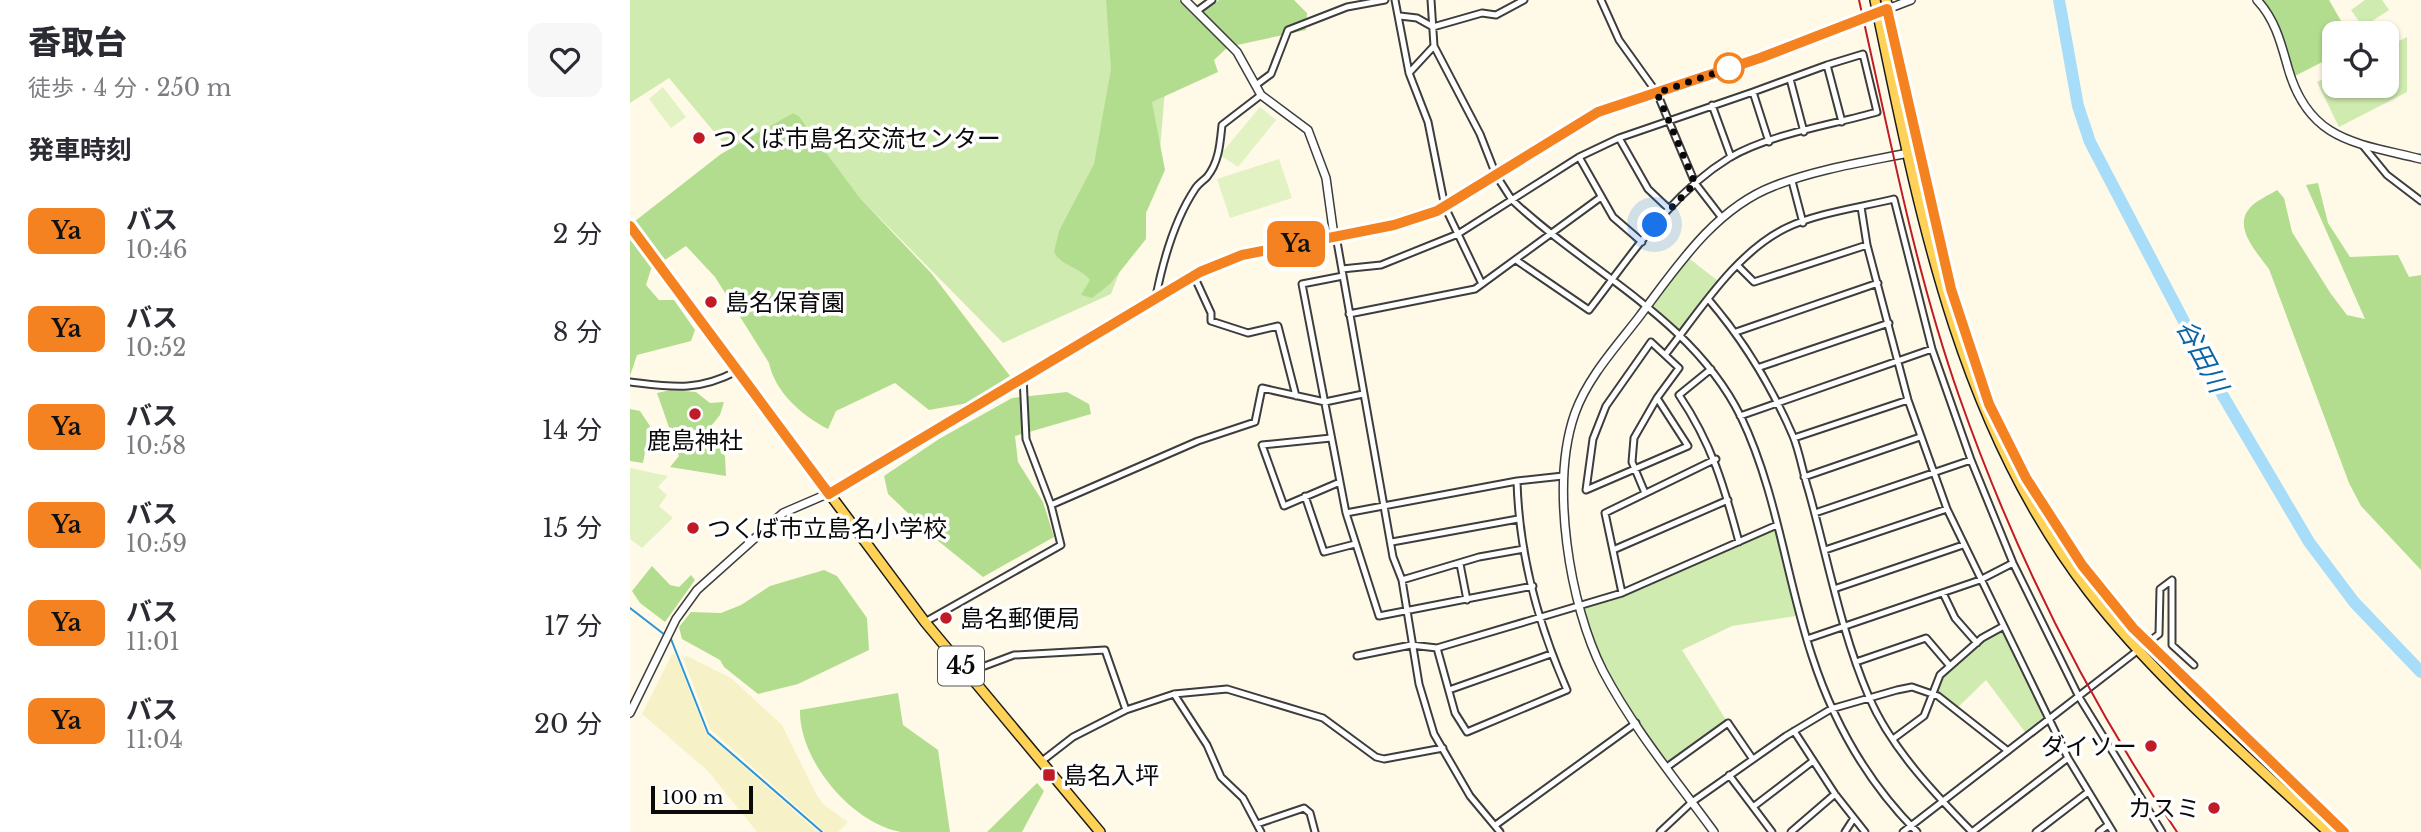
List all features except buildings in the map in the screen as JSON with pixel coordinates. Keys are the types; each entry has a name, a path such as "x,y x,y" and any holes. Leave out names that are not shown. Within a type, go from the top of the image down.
{"main road":[{"path":"1875,0 1884,8 1913,152 1951,289 1989,404 2026,478 2063,537 2143,647 2328,832"},
{"name":"45","path":"630,226 925,622 1100,832"},
{"path":"2143,647 2343,832"}],"street":[{"path":"1185,0 1237,52 1261,95 1308,130 1326,178 1383,506 1393,557 1402,580 1411,645 1427,712 1443,748 1471,796 1497,824 1500,832"},
{"path":"1197,11 1212,0"},
{"path":"1256,85 1271,74 1288,30 1346,3 1385,0"},
{"path":"1395,0 1409,72 1428,122 1445,208 1482,284"},
{"path":"1432,0 1434,46 1480,134 1496,175 1512,200 1550,234 1681,334 1711,369 1740,416 1777,525 1807,639 1831,709 1867,770 1917,832"},
{"path":"1400,16 1417,18 1433,27 1482,13 1496,15 1524,0"},
{"path":"1599,0 1619,40 1657,93 1695,183 1723,218"},
{"path":"630,713 676,619 697,590 773,520 802,503 829,494 1156,296 1242,255 1394,225 1445,208 1585,118 1911,0"},
{"path":"2257,0 2271,18 2295,89 2312,115 2334,135 2364,147 2421,159"},
{"path":"1409,72 1434,46"},
{"path":"1516,260 1588,310 1668,208 1695,183 1731,157 1769,142 1877,112 1863,54 1619,138 1579,157 1458,234 1381,265 1342,272 1302,284 1346,513 1379,616 1533,586"},
{"path":"1827,65 1842,122"},
{"path":"1790,79 1804,132"},
{"path":"1753,92 1769,142"},
{"path":"1156,296 1174,234 1196,188 1208,176 1217,160 1222,125 1261,95"},
{"path":"1713,105 1731,157"},
{"path":"1619,138 1648,189 1668,208"},
{"path":"2364,147 2387,175 2421,201"},
{"path":"1714,832 1636,723 1603,669 1580,605 1564,522 1563,476 1567,442 1585,391 1646,307 1698,242 1723,218 1773,186 1913,152"},
{"path":"1579,157 1613,217 1642,242"},
{"path":"1792,181 1803,223"},
{"path":"1349,314 1475,289 1601,197"},
{"path":"1665,355 1738,266 1754,250 1786,228 1894,199 1933,349 1971,460 2013,564 2080,697 2162,832"},
{"path":"1861,207 1867,245 1900,360 1908,400 1947,509 2002,627 2068,758 2113,832"},
{"path":"1738,266 1754,282 1867,245"},
{"path":"1194,276 1211,313 1211,321 1248,332 1278,326 1296,396"},
{"path":"1736,332 1878,284"},
{"path":"1709,300 1736,332 1760,367 1794,438 1844,626 1870,699 1893,739 1942,802 1972,832 2068,758"},
{"path":"1760,367 1889,323"},
{"path":"1646,494 1635,470 1632,462 1634,438 1657,398 1679,368 1651,342 1606,407 1592,439 1586,490 1635,470 1688,446 1657,398"},
{"path":"1740,416 1933,349"},
{"path":"1711,369 1679,395 1701,428 1716,459 1738,542"},
{"path":"630,382 686,388 715,382 737,371"},
{"path":"925,622 1061,545 1051,505 1026,439 1023,377"},
{"path":"1051,505 1198,441 1255,422 1262,388 1325,402 1363,394"},
{"path":"1794,438 1908,400"},
{"path":"1804,477 1920,437"},
{"path":"1331,438 1262,445 1284,506 1340,482"},
{"path":"1622,593 1605,513 1716,459"},
{"path":"1815,513 1971,460"},
{"path":"1346,513 1517,481 1563,476"},
{"path":"1437,648 1455,713 1467,732 1567,690 1539,617 1518,519 1517,481"},
{"path":"1305,496 1324,552 1355,544"},
{"path":"1613,550 1728,500"},
{"path":"1825,550 1947,509"},
{"path":"1392,542 1518,519"},
{"path":"1357,656 1411,645 1437,648 1622,593 1777,525"},
{"path":"1834,589 1963,545"},
{"path":"1402,580 1524,549"},
{"path":"1460,564 1466,600"},
{"path":"1807,639 1980,580 2013,564"},
{"path":"1903,832 2159,634 2160,589 2172,580 2172,645 2194,665"},
{"path":"1943,593 1955,618 1977,643"},
{"path":"1893,739 1924,716 1940,674 1977,643 2002,627"},
{"path":"1856,662 1926,638 1950,666"},
{"path":"966,673 1014,655 1105,650 1126,710"},
{"path":"1449,690 1552,654"},
{"path":"1660,832 1692,802 1752,758 1831,709 1912,688 1932,694 2008,751"},
{"path":"1042,761 1073,737 1126,710 1174,694 1227,689 1323,718 1376,757 1384,759 1443,748"},
{"path":"1174,694 1206,745 1221,776 1243,798 1261,832"},
{"path":"1497,824 1636,723"},
{"path":"1667,766 1728,723 1752,758"},
{"path":"1794,731 1835,794 1865,832"},
{"path":"1753,807 1813,761"},
{"path":"1729,775 1772,832"},
{"path":"2036,832 2088,792"},
{"path":"1791,832 1835,794"},
{"path":"1257,824 1304,808 1310,813 1315,832"},
{"path":"1845,832 1854,818"},
{"path":"2099,832 2108,825"}],"shaded area":[{"path":"672,654 675,654 706,733 818,832 757,832 708,771 642,714"},
{"path":"687,656 731,678 782,725 816,794 823,804 848,822 838,832 825,832 710,729 683,658"}],"green space":[{"path":"630,0 1145,0 1169,44 1158,173 1111,294 1003,343 860,198 799,116 793,113 730,151 669,78 630,103"},
{"path":"1106,0 1179,0 1195,17 1219,0 1294,0 1307,13 1306,30 1228,47 1214,60 1218,72 1152,102 1165,170 1146,213 1146,239 1110,284 1092,298 1081,295 1090,280 1057,257 1054,252 1059,231 1094,164 1111,69"},
{"path":"2256,0 2329,0 2341,21 2322,21 2322,62 2291,78 2278,35"},
{"path":"2365,0 2382,0 2389,10 2372,21 2359,21 2351,10"},
{"path":"2407,37 2407,92 2399,96 2399,41"},
{"path":"2322,79 2322,92 2317,82"},
{"path":"663,87 686,117 671,128 649,99"},
{"path":"2325,98 2395,98 2339,127"},
{"path":"1260,107 1276,120 1238,167 1220,155"},
{"path":"793,113 799,116 860,198 932,274 1010,376 968,403 929,410 895,383 836,411 828,429 799,410 783,393 769,363 715,277 686,246 651,269 646,285 659,300 674,300 695,330 691,341 637,355 630,376 630,225 721,154"},
{"path":"1279,159 1292,198 1230,218 1217,179"},
{"path":"2318,183 2328,223 2350,257 2398,255 2409,277 2421,275 2421,570 2361,506 2349,483 2269,269 2245,232 2245,216 2249,209 2277,190 2284,198 2292,232 2331,294 2347,315 2365,319 2306,185"},
{"path":"1686,256 1722,284 1681,334 1646,308"},
{"path":"671,390 696,392 710,403 724,402 720,415 707,431 725,456 726,476 670,467 679,456 657,393"},
{"path":"1067,392 1089,404 1091,414 1015,436 1018,462 1043,502 1054,537 983,577 932,536 888,494 884,476 939,439 1012,398"},
{"path":"630,409 640,411 650,426 643,463 630,461"},
{"path":"630,468 668,476 658,487 667,495 659,506 673,518 642,548 630,539"},
{"path":"1777,525 1802,615 1732,626 1682,650 1728,723 1667,767 1603,669 1580,605 1622,593"},
{"path":"652,566 670,585 679,587 691,575 695,580 665,622 640,603 632,591"},
{"path":"824,570 837,576 867,618 869,650 798,684 758,694 724,667 720,660 682,639 679,627 691,612 721,613 741,605 770,586"},
{"path":"2002,627 2049,720 2028,736 1986,680 1955,710 1932,693 1940,675"},
{"path":"898,693 903,725 938,750 950,832 901,832 864,816 831,786 808,749 800,710"},
{"path":"1037,783 1044,791 1022,832 987,832"}],"waterway":[{"name":"谷田川","path":"2059,0 2078,106 2090,142 2223,396 2309,542 2354,602 2421,672"},
{"path":"630,608 665,635"},
{"path":"671,639 708,733 822,832"}],"railway":[{"path":"1859,0 1903,200 1929,299 1943,348 1980,453 2028,566 2082,675 2112,729 2177,832"}],"bus line":[{"name":"Ya","path":"630,226 829,494 1200,272 1242,255 1394,225 1445,208 1598,112 1760,58 1887,9 1951,289 1972,360 1989,404 2026,478 2082,565 2115,608 2155,652 2344,832"}],"place":[{"name":"つくば市島名交流センター","path":"699,138"},
{"name":"島名保育園","path":"711,302"},
{"name":"鹿島神社","path":"695,414"},
{"name":"つくば市立島名小学校","path":"693,528"},
{"name":"島名郵便局","path":"946,618"},
{"name":"ダイソー","path":"2151,746"},
{"name":"島名入坪","path":"1049,775"},
{"name":"カスミ","path":"2214,808"}],"route":[{"path":"1655,225 1668,208 1695,183 1657,93 1738,65 1729,68"}]}
